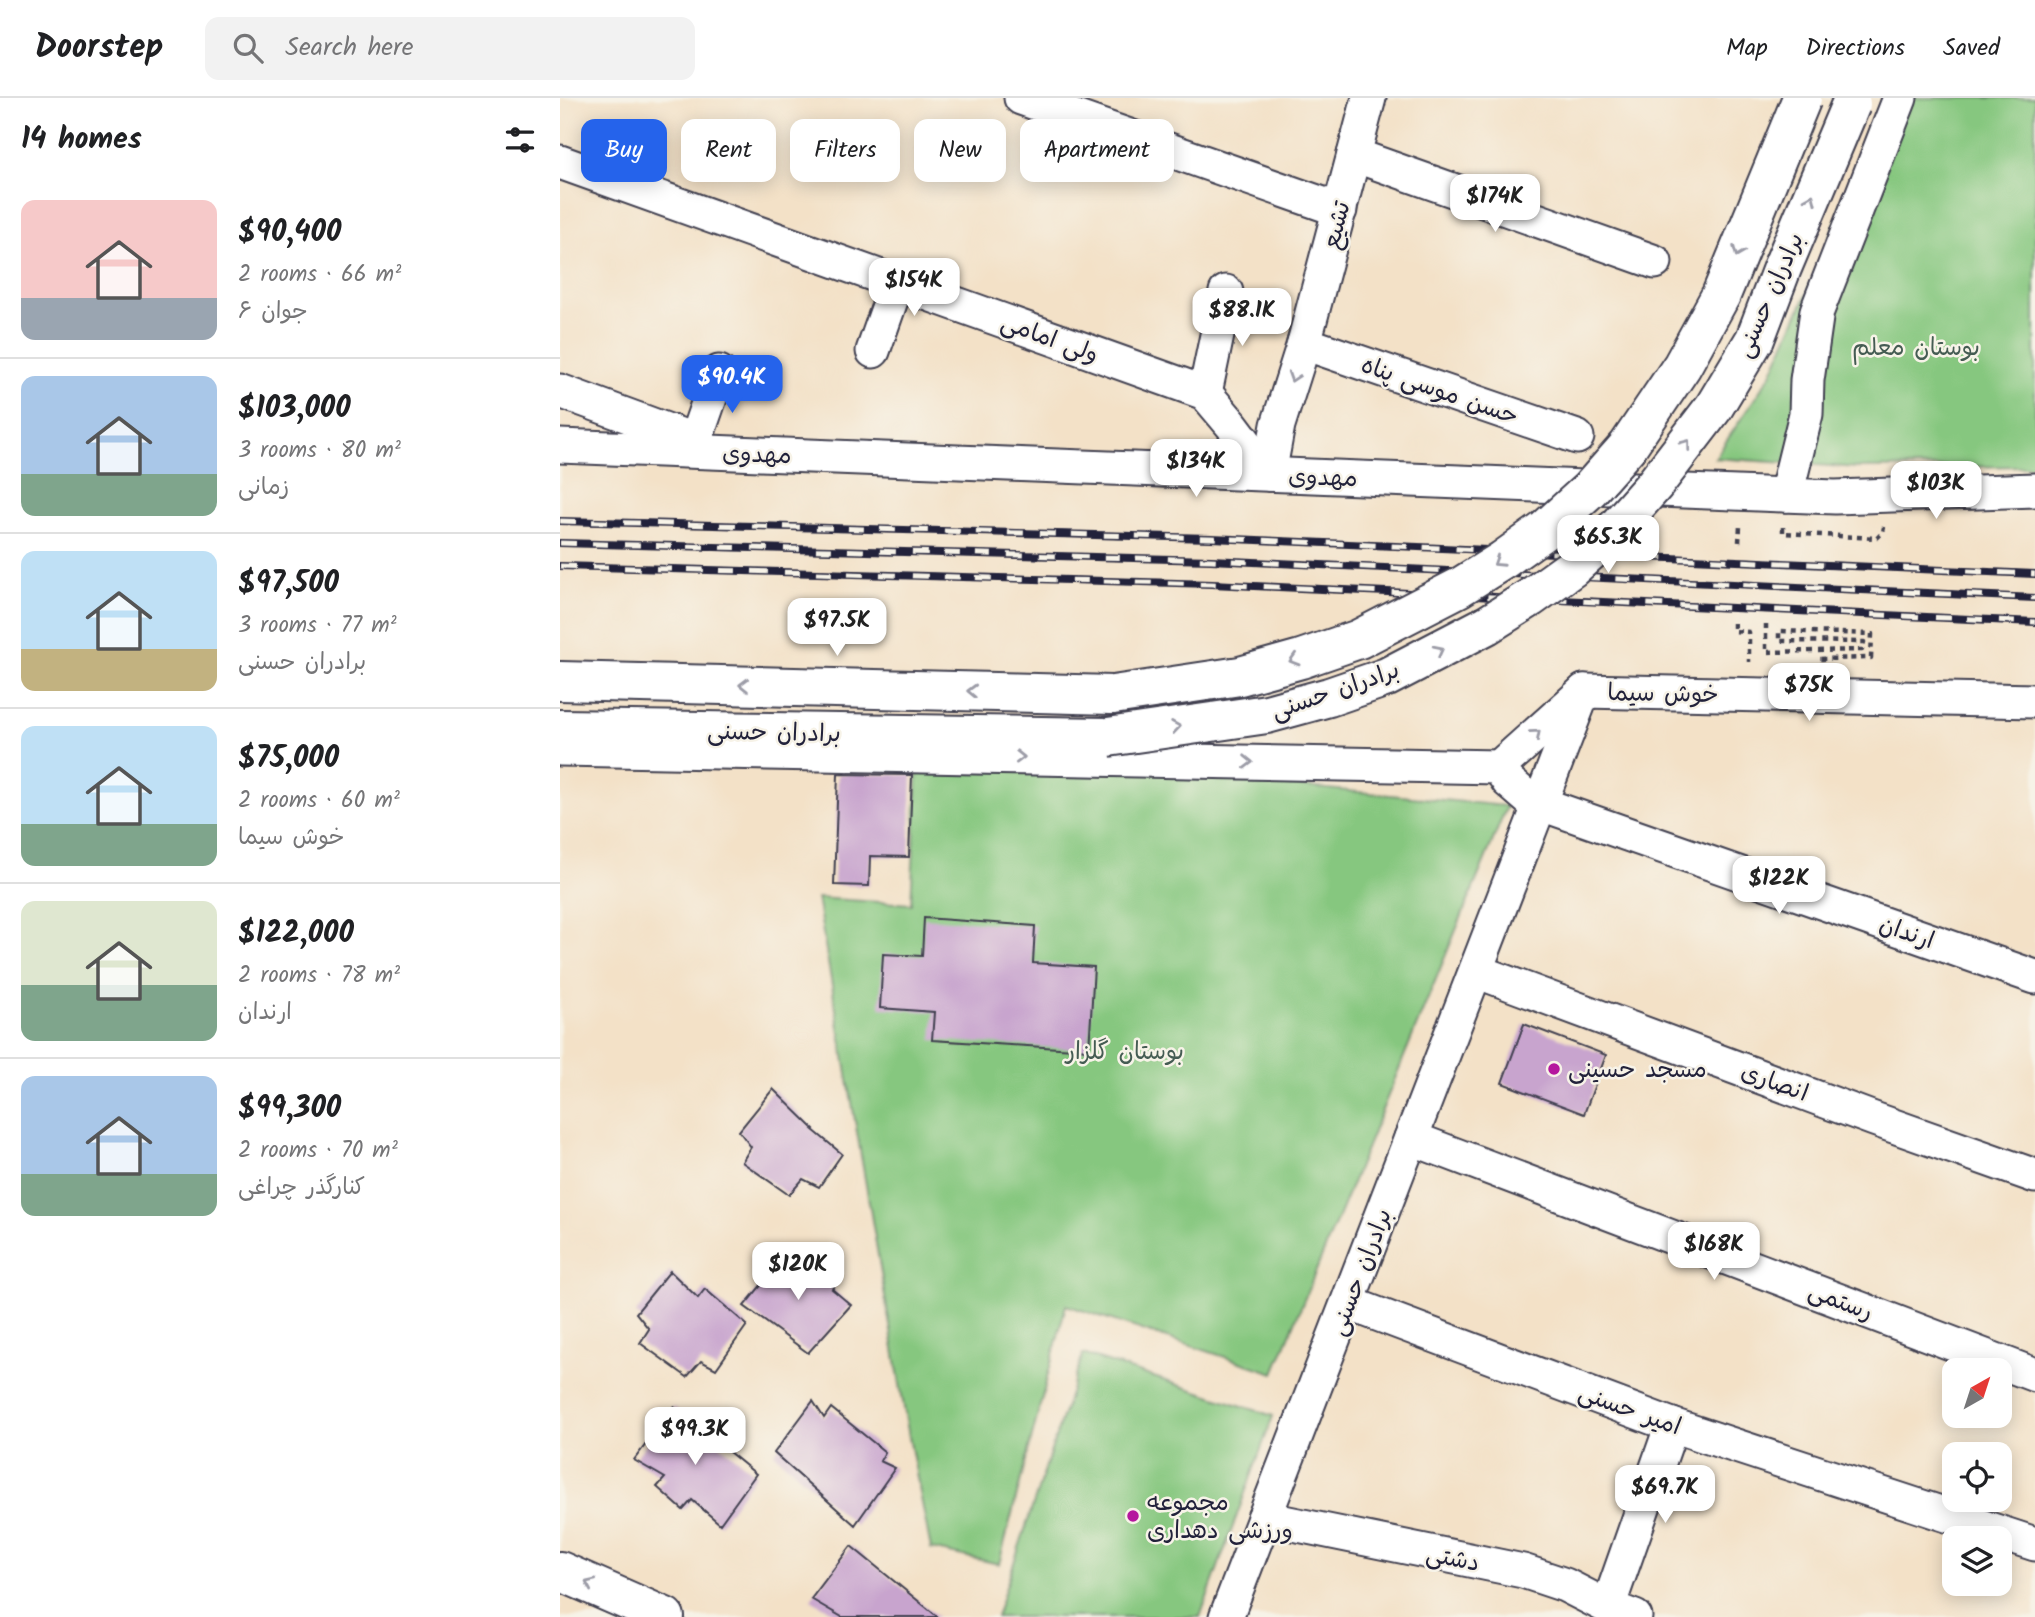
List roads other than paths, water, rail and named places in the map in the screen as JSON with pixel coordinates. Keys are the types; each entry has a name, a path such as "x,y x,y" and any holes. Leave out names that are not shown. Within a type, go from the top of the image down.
{"main road":[{"name":"برادران حسنی","path":"560,681 1113,695 1240,676 1359,639 1460,587 1545,530 1590,489 1628,446 1682,366 1721,295 1802,98"},
{"name":"برادران حسنی","path":"560,729 1108,737 1267,715 1387,677 1487,625 1572,568 1617,527 1656,484 1714,407 1755,338 1852,101"},
{"path":"560,1571 665,1617"}],"street":[{"path":"1021,98 1340,210"},
{"name":"تشیع","path":"1269,474 1278,425 1304,343 1370,98"},
{"path":"1786,495 1805,414 1817,311 1900,98"},
{"path":"1354,155 1655,262"},
{"name":"ولی امامی","path":"560,162 1205,393"},
{"path":"873,351 897,283"},
{"path":"1227,292 1205,393 1269,474"},
{"name":"حسن موسی پناه","path":"1304,343 1577,437"},
{"path":"695,441 719,372"},
{"path":"560,391 727,453"},
{"name":"مهدوی","path":"560,446 1835,497 2035,490"},
{"path":"560,749 1499,766 1584,691"},
{"name":"خوش سیما","path":"1584,691 2035,701"},
{"name":"برادران حسنی","path":"1226,1617 1584,691"},
{"name":"ارندان","path":"1499,766 1508,781 1531,800 2035,977"},
{"name":"انصاری","path":"1476,971 2035,1176"},
{"name":"رستمی","path":"1411,1138 2035,1375"},
{"name":"امیر حسنی","path":"1348,1303 1672,1425 2035,1544"},
{"path":"1622,1612 1672,1425"},
{"name":"دشتی","path":"1264,1518 1523,1571 1565,1585 1622,1612"}],"railway":[{"path":"560,521 1211,538 2035,574"},
{"path":"560,543 1211,560 2035,598"},
{"path":"560,566 1212,584 2035,622"}],"place":[{"name":"مسجد حسینی","path":"1554,1069"},
{"name":"مجموعه ورزشی دهداری","path":"1133,1516"}],"park label":[{"name":"بوستان معلم","path":"1916,347"},
{"name":"بوستان گلزار","path":"1125,1051"}]}
